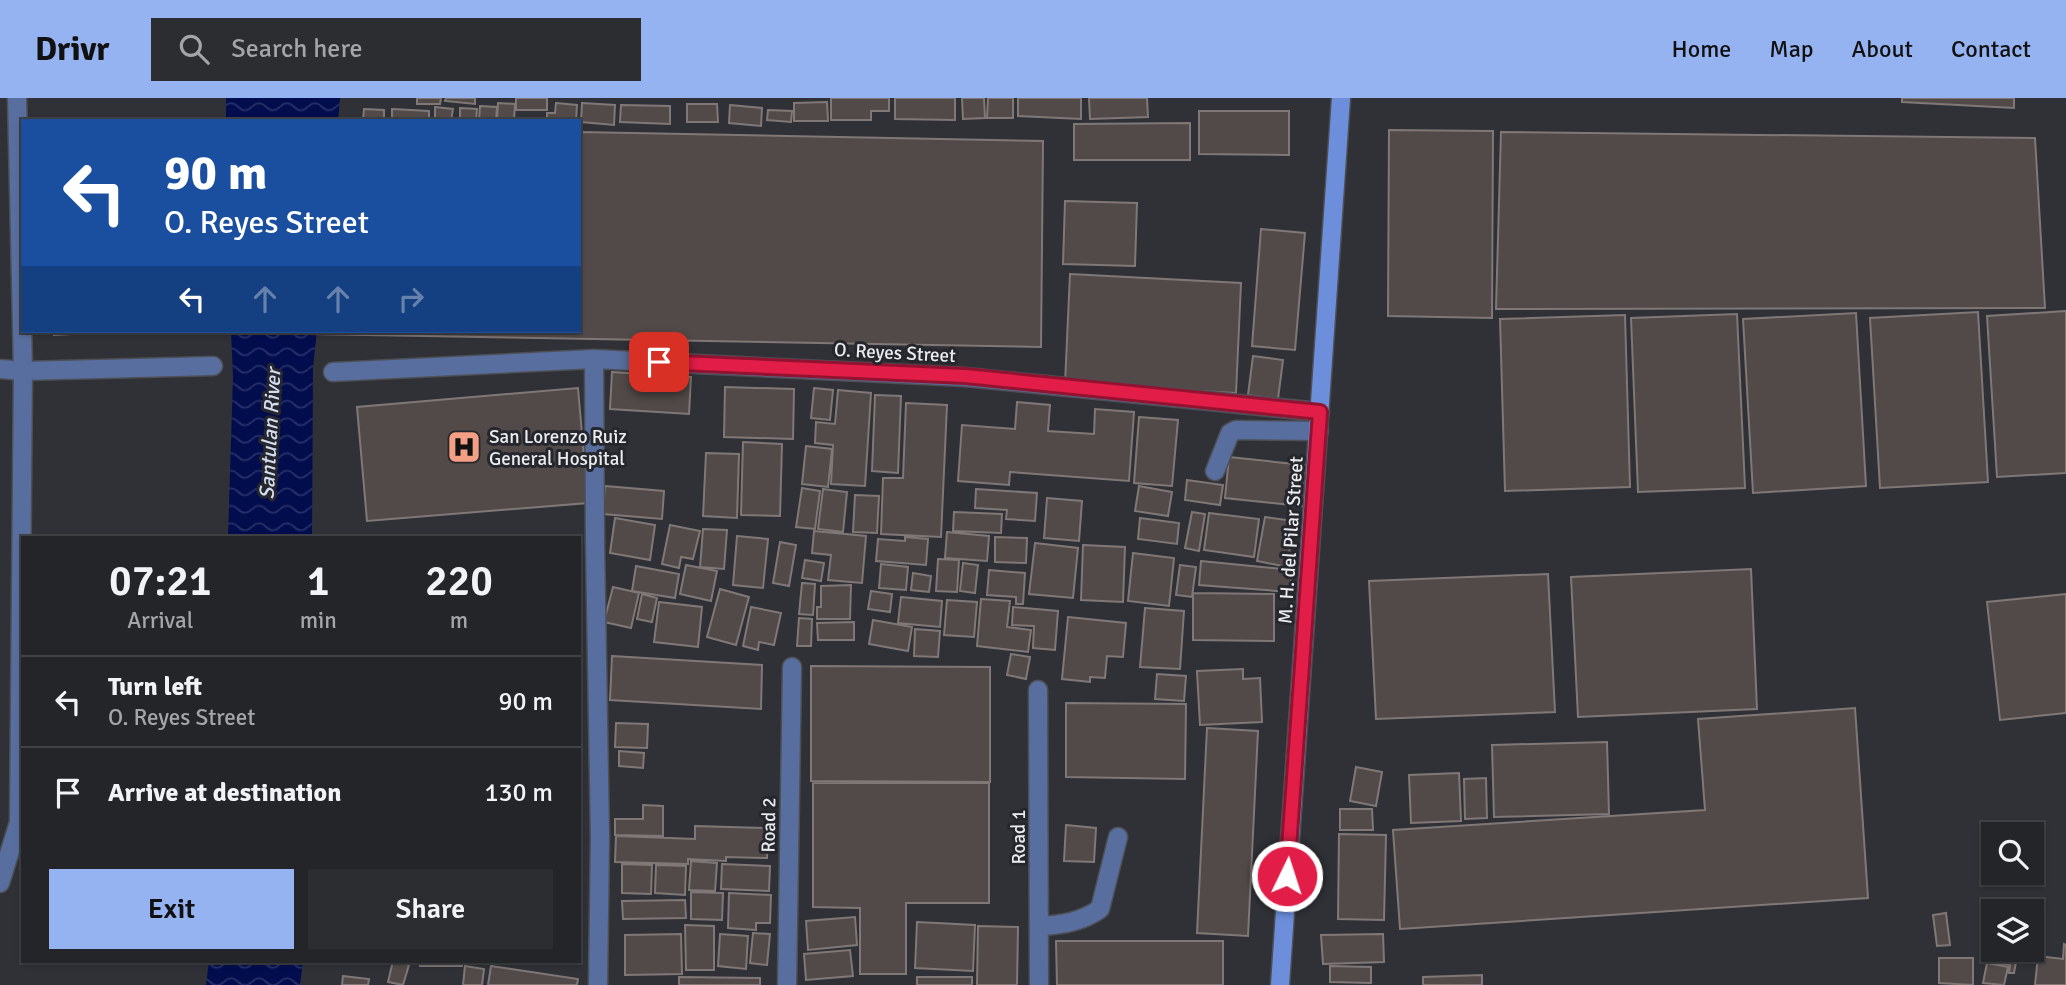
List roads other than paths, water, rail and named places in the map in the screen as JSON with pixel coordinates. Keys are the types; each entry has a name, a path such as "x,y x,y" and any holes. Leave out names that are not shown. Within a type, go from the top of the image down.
{"main road":[{"name":"M. H. del Pilar Street","path":"1280,985 1341,98"}],"street":[{"path":"17,98 21,280"},
{"path":"22,333 22,536"},
{"path":"594,359 600,837 598,985"},
{"name":"O. Reyes Street","path":"332,372 594,359 965,376 1320,412"},
{"path":"0,369 23,371 213,366"},
{"path":"1215,471 1230,433 1236,430 1319,431"},
{"path":"0,883 19,822 21,596"},
{"name":"Road 2","path":"787,985 792,667"},
{"name":"Road 1","path":"1038,690 1039,985"},
{"path":"0,820 19,822"},
{"path":"1039,926 1061,926 1087,918 1100,909 1118,837"}],"water":[{"path":"226,98 340,98 338,119 226,119"},
{"name":"Santulan River","path":"231,333 317,333 313,367 312,536 228,536 233,376"},
{"path":"209,963 303,963 300,985 206,985"}],"place":[{"name":"San Lorenzo Ruiz General Hospital","path":"464,447"}]}
